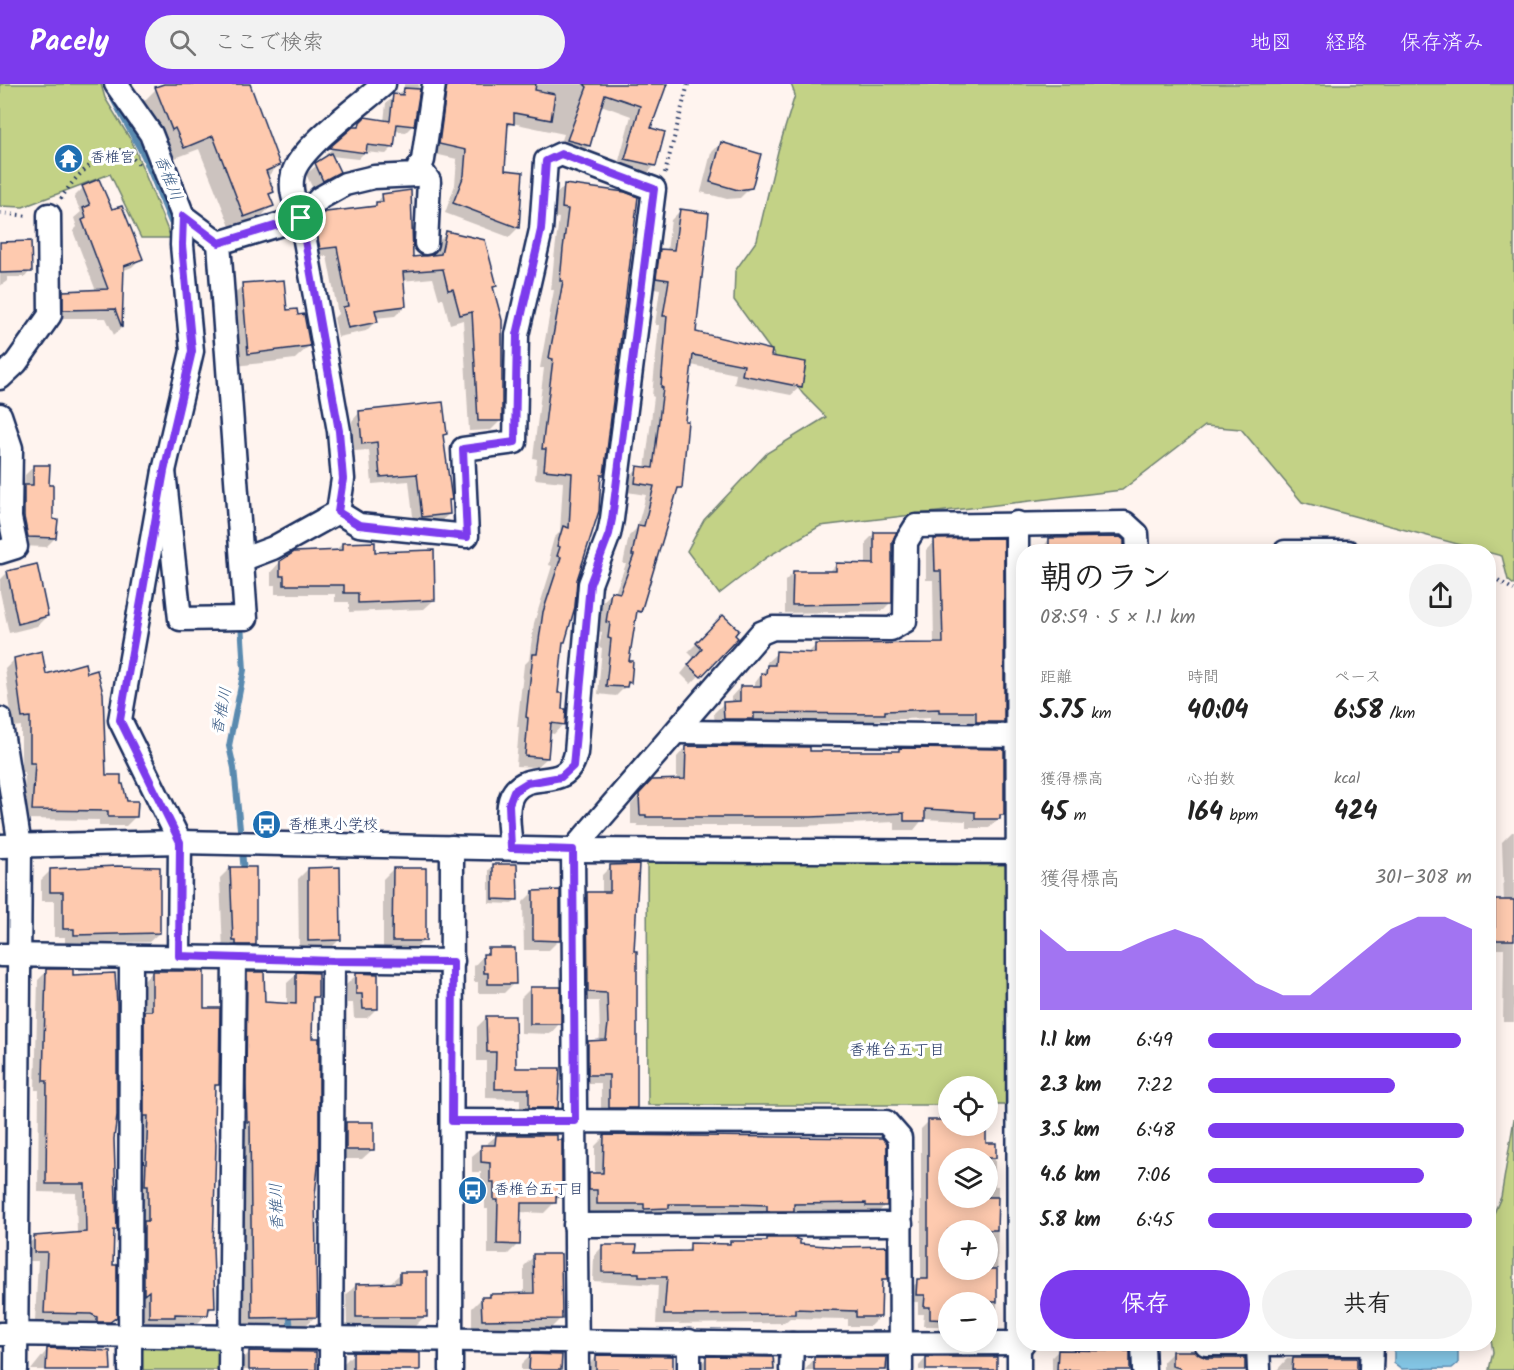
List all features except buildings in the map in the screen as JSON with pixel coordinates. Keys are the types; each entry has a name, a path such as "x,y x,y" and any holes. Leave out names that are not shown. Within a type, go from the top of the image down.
{"street":[{"path":"116,84 152,134 183,216 182,245 192,351 164,471 120,720 180,842 179,956"},
{"path":"338,512 343,479 339,431 301,218 291,193 293,172 312,145 384,84"},
{"path":"219,243 301,218 320,198 345,184 374,177 416,175 423,160 434,84"},
{"path":"338,512 359,525 467,537 463,449 515,442 517,335 541,230 546,161 561,154 654,189 612,519 609,534 590,584 576,753 573,766 561,777 527,783 514,791 509,804 511,848"},
{"path":"419,167 429,181 426,243"},
{"path":"0,378 16,363 50,315 49,215"},
{"path":"164,471 180,619 246,618 244,559 219,243 183,216"},
{"path":"0,415 11,448 10,518 16,548 0,552"},
{"path":"244,559 273,548 338,512"},
{"path":"1017,523 1017,544"},
{"path":"577,1370 573,850 761,633 773,628 891,629 905,621 906,542 916,526 1125,523 1137,534 1138,544"},
{"path":"0,719 10,846 8,1333 16,1370"},
{"path":"677,732 1016,736"},
{"path":"10,846 180,842 573,850 1016,847"},
{"path":"451,1370 452,847"},
{"path":"9,955 453,962"},
{"path":"130,1370 131,957"},
{"path":"230,1370 234,958"},
{"path":"332,1370 333,961"},
{"path":"452,1121 886,1122 900,1138 902,1370"},
{"path":"575,1225 901,1224"},
{"path":"8,1333 792,1344 1016,1343"},
{"path":"688,1370 689,1341"},
{"path":"792,1344 792,1370"},
{"path":"1019,1370 1020,1351"},
{"path":"1143,1351 1144,1370"},
{"path":"1258,1351 1259,1370"},
{"path":"1371,1370 1372,1351"}],"path":[{"path":"654,189 664,178 688,84"},
{"path":"0,213 43,218 59,210 61,200 70,183 83,170 115,151 124,149 138,167 156,169 164,166"},
{"path":"1496,579 1514,590"}],"green space":[{"name":"香椎宮","path":"0,84 101,84 105,98 132,142 171,238 141,238 110,174 23,207 0,206"},
{"path":"791,84 1514,84 1514,585 1508,580 1502,556 1496,554 1496,544 1458,544 1302,502 1241,429 1205,426 1122,490 820,526 767,557 719,594 687,551 704,520 767,453 826,417 803,394 734,300 735,271 757,240 778,151 795,95"},
{"path":"1008,856 1010,1105 998,1105 998,1076 938,1076 938,1105 648,1105 647,860"},
{"path":"1514,1119 1514,1370 1489,1370 1493,1351 1496,1351 1496,1209 1501,1197"},
{"path":"140,1344 223,1345 223,1370 140,1370"}],"water":[{"path":"1394,1351 1458,1351 1458,1363 1452,1368 1402,1369 1394,1363"}],"waterway":[{"name":"香椎川","path":"106,86 144,156 171,222 177,226"},
{"name":"香椎川","path":"241,623 244,670 229,746 234,768 241,839"},
{"name":"香椎川","path":"242,849 244,874"},
{"name":"香椎川","path":"243,1007 249,1029"},
{"name":"香椎川","path":"289,1309 291,1332"}],"place":[{"name":"香椎宮","path":"69,158"},
{"name":"香椎東小学校","path":"267,825"},
{"name":"香椎台五丁目","path":"473,1190"}],"district":[{"name":"香椎台五丁目","path":"897,1050"}],"route":[{"path":"561,154 654,189 612,519 609,534 590,584 573,766 561,777 527,783 514,791 509,804 511,848 573,850 575,1121 452,1121 453,962 179,956 180,842 120,720 164,471 192,351 182,245 183,216 219,243 301,218 339,431 343,479 338,512 359,525 467,537 463,449 515,442 517,335 541,230 546,161 561,154"}]}
